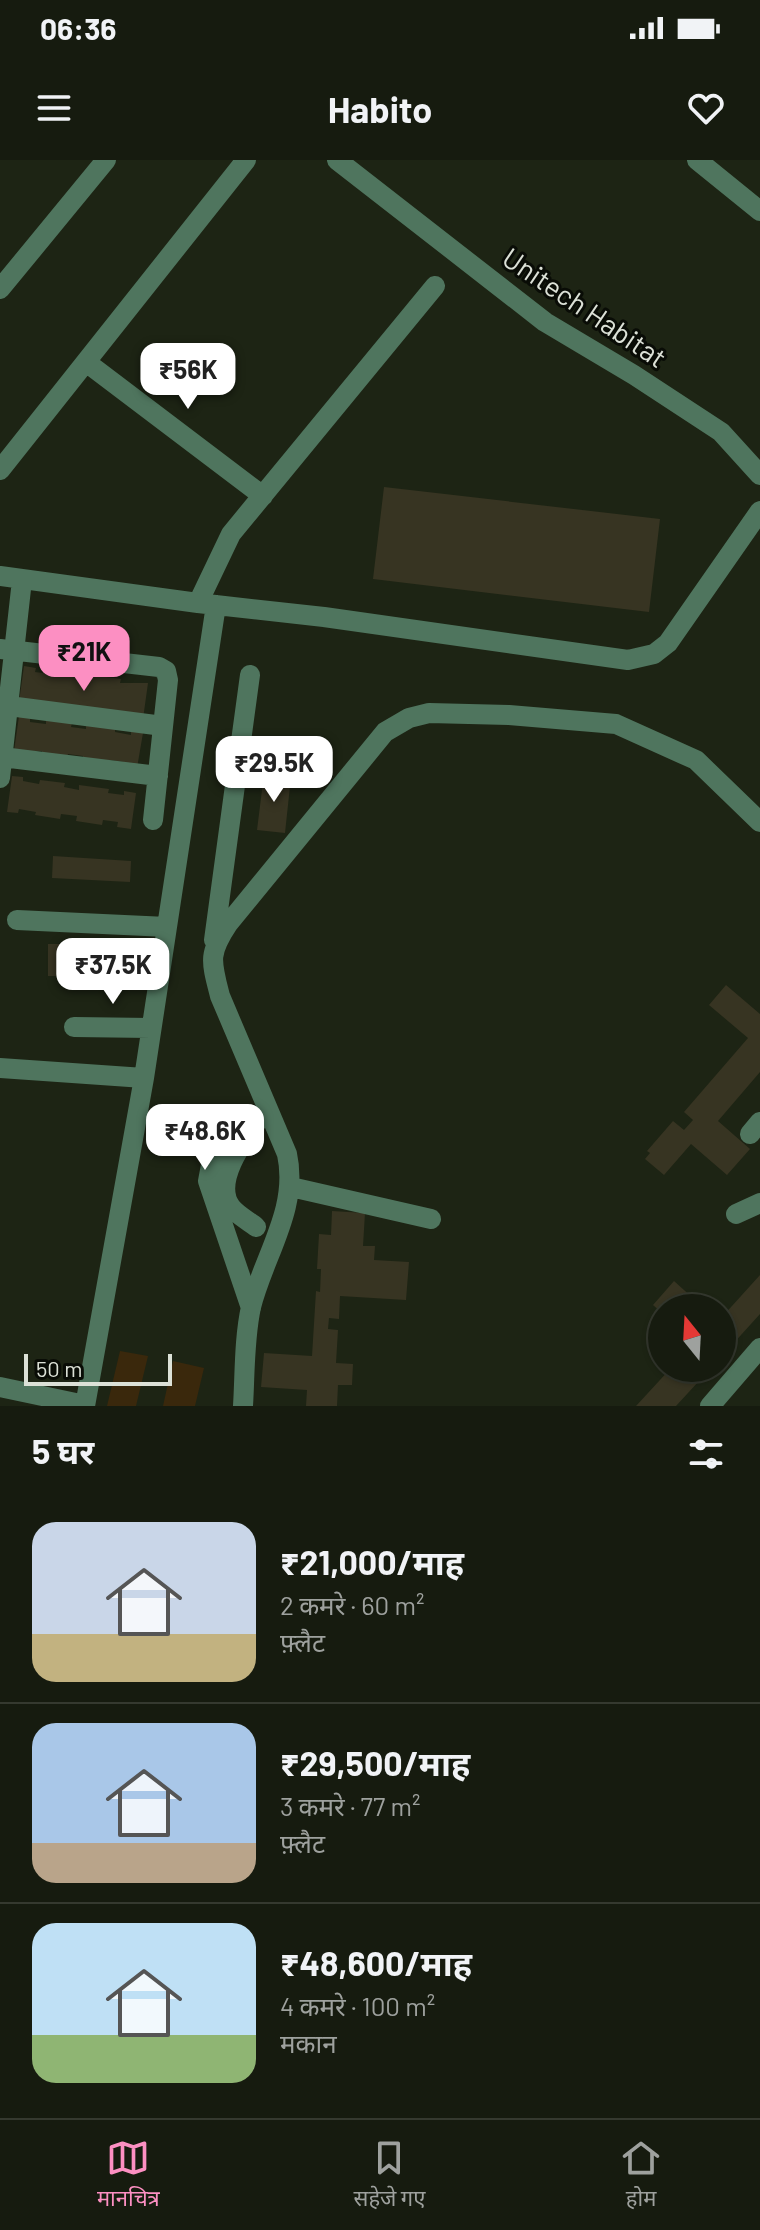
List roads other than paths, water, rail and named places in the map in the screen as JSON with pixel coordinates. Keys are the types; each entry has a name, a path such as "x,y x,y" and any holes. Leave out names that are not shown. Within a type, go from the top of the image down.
{"street":[{"path":"0,289 106,160"},
{"path":"0,470 246,160"},
{"name":"Unitech Habitat","path":"337,160 545,322 721,432 760,475"},
{"path":"697,160 760,211"},
{"path":"0,1387 85,1406 144,1078 167,927 207,604 231,534 435,286"},
{"path":"86,362 263,496"},
{"path":"0,576 628,660 654,654 668,643 760,511"},
{"path":"0,778 9,706 8,650 22,580"},
{"path":"8,650 159,667 166,671 168,680 153,820"},
{"path":"243,1406 251,1308 291,1187 287,1154 220,996 213,969 250,675"},
{"path":"9,706 163,726"},
{"path":"214,946 228,924 385,732 409,718 429,713 509,715 616,724 696,760 760,822"},
{"path":"2,757 158,776"},
{"path":"17,920 167,927"},
{"path":"74,1027 151,1028"},
{"path":"0,1068 144,1078"},
{"path":"256,1227 231,1207 226,1195 226,1175 243,1142 266,1109"},
{"path":"225,1143 211,1165 208,1181 251,1308"},
{"path":"291,1187 431,1219"},
{"path":"736,1214 760,1203"},
{"path":"710,1406 760,1348"}]}
